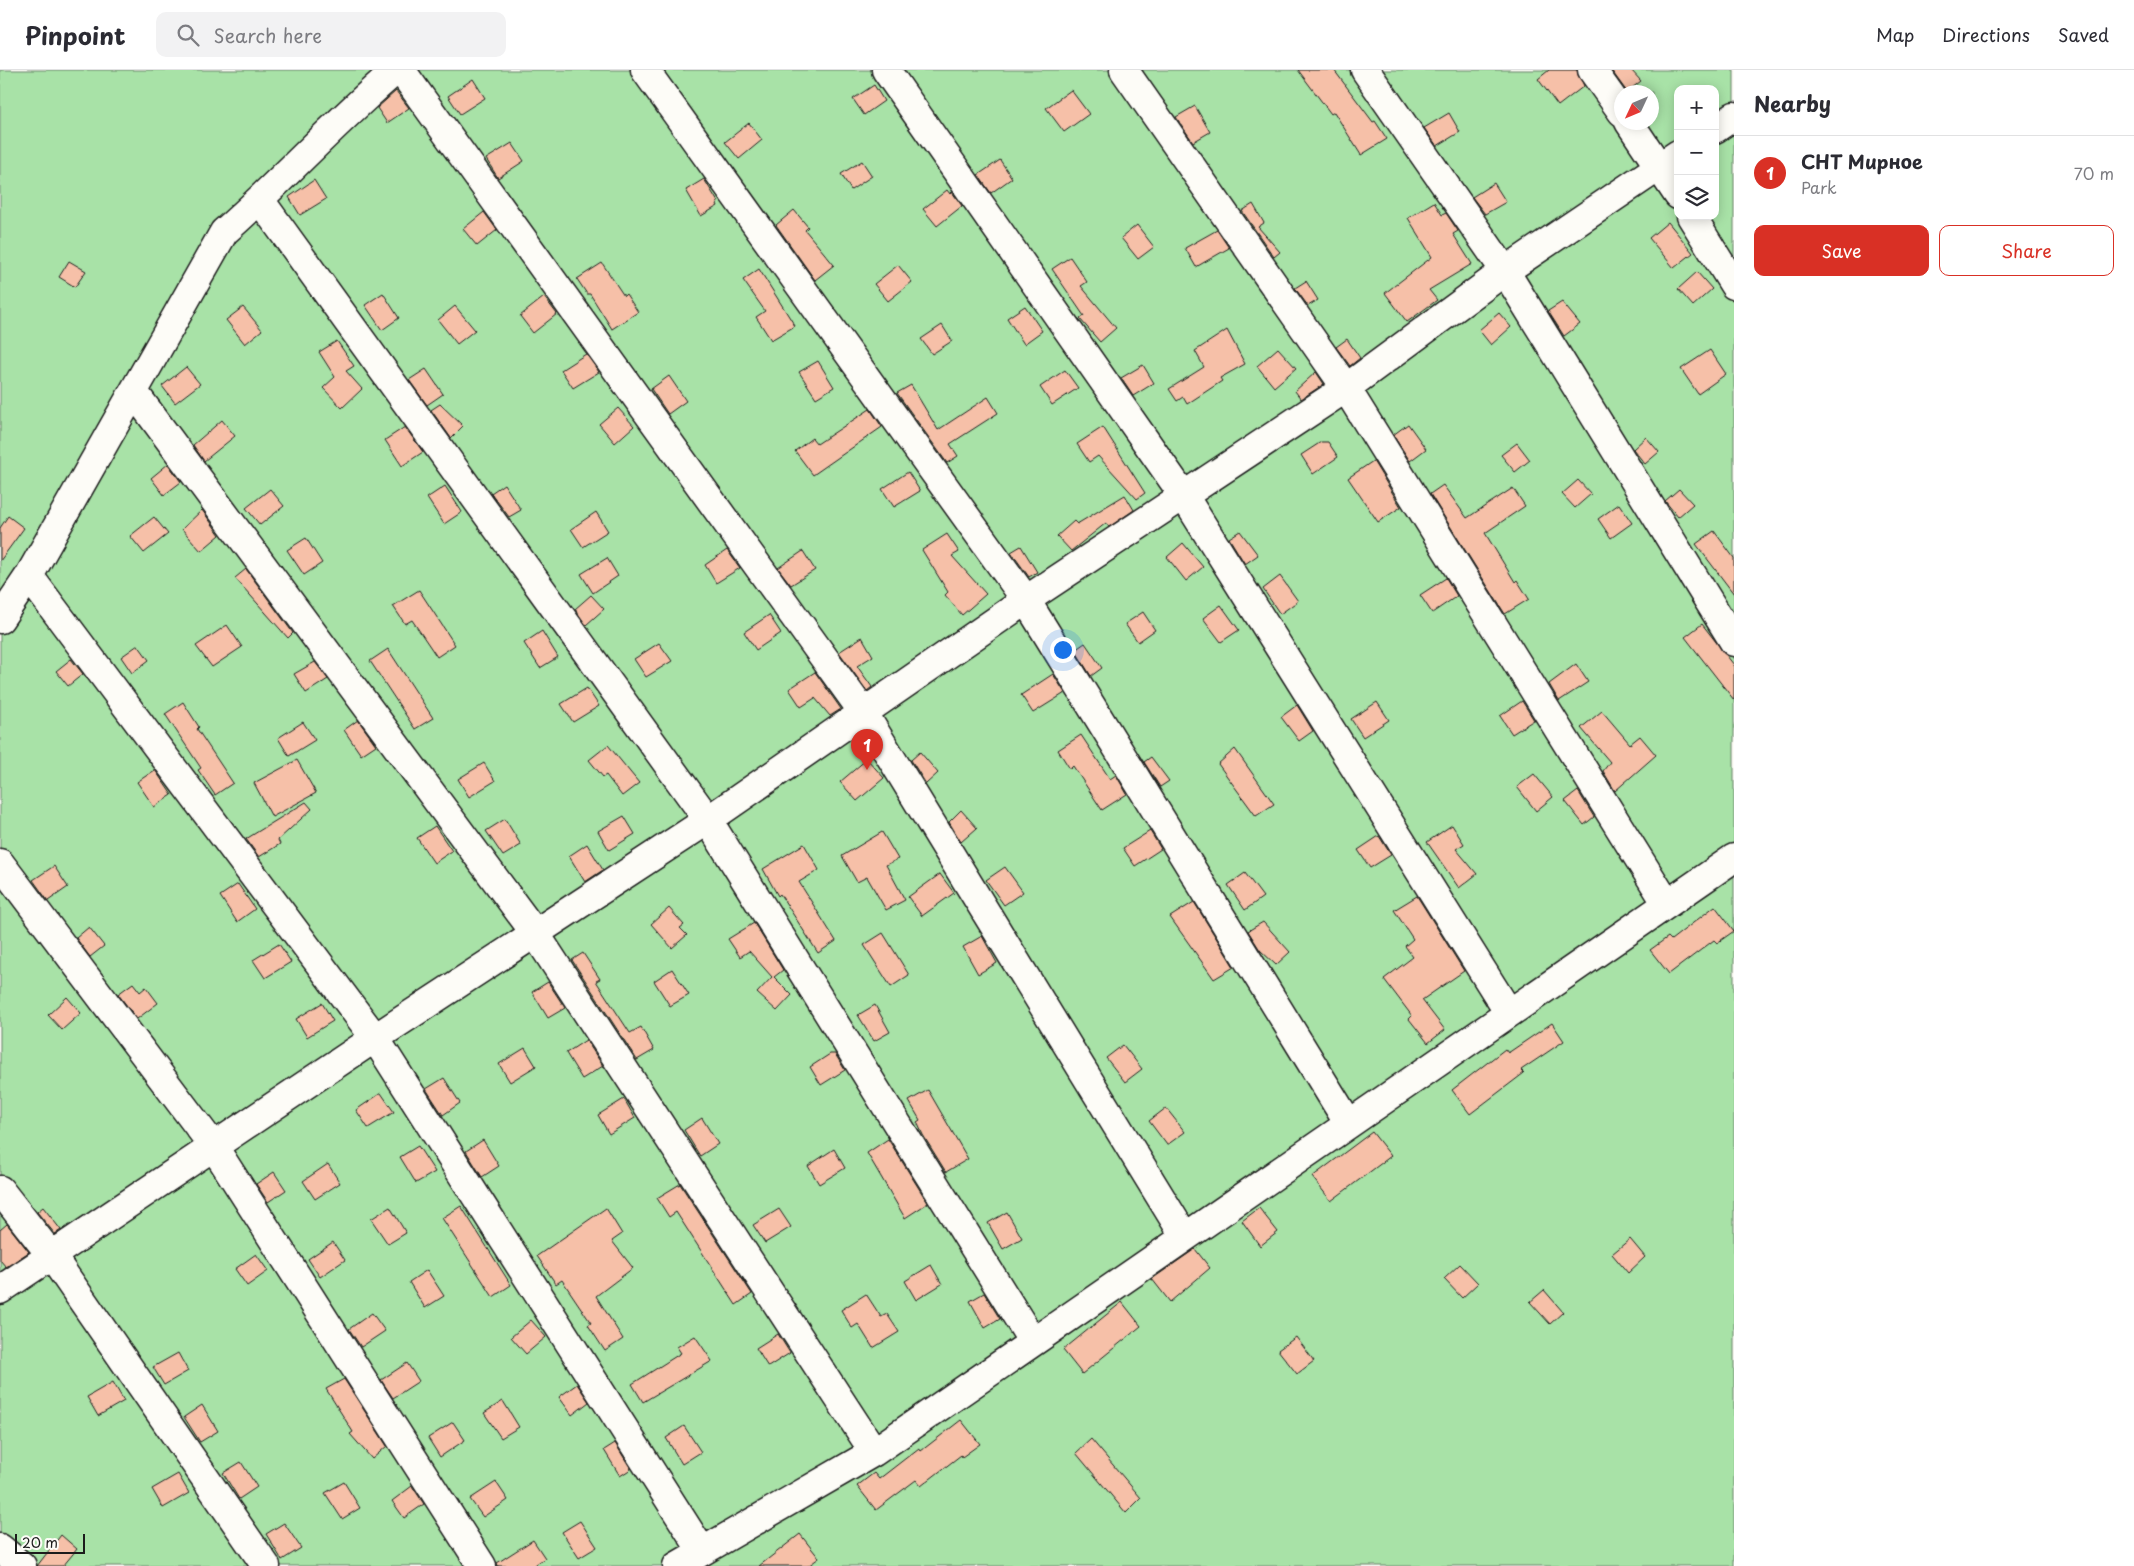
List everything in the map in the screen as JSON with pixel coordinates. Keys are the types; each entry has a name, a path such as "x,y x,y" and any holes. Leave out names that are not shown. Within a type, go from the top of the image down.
{"street":[{"path":"0,619 29,576 224,232 260,200 351,108 396,70"},
{"path":"401,70 863,712 1186,1237"},
{"path":"645,70 1026,600 1349,1124"},
{"path":"886,70 1184,496 1510,1013"},
{"path":"1124,70 1346,388 1667,904"},
{"path":"1365,70 1505,271 1734,642"},
{"path":"1592,70 1614,101"},
{"path":"1719,126 1734,116"},
{"path":"1637,130 1669,160 1674,179"},
{"path":"0,1290 376,1038 708,820 1026,600 1346,388 1505,271 1669,160"},
{"path":"260,200 708,820 1032,1342"},
{"path":"1693,220 1734,286"},
{"path":"134,392 535,933 874,1452"},
{"path":"29,576 376,1038 702,1551"},
{"path":"677,1566 874,1452 1734,858"},
{"path":"0,863 214,1147 482,1566"},
{"path":"0,1190 51,1255 266,1566"},
{"path":"0,1548 22,1566"}],"green space":[{"path":"0,70 1734,70 1734,1566 0,1566"}],"building":[{"path":"1298,70 1334,70 1387,139 1361,155 1334,112 1331,114"},
{"path":"1549,70 1577,70 1584,86 1558,106 1538,79"},
{"path":"1611,70 1631,70 1641,81 1636,85 1622,85"},
{"path":"473,79 485,98 460,114 448,96"},
{"path":"874,85 884,101 864,115 853,99"},
{"path":"1071,90 1089,114 1064,132 1046,108"},
{"path":"396,91 409,108 387,123 377,108"},
{"path":"1195,106 1210,132 1193,142 1176,117"},
{"path":"1449,113 1460,132 1437,146 1424,128"},
{"path":"749,123 762,140 739,159 725,142"},
{"path":"512,143 524,161 498,178 486,159"},
{"path":"1000,160 1012,178 991,193 978,175"},
{"path":"862,161 872,176 851,190 841,174"},
{"path":"704,179 718,202 718,206 701,216 686,190"},
{"path":"314,180 326,199 300,215 289,197"},
{"path":"1494,183 1506,202 1485,214 1472,197"},
{"path":"947,190 950,194 952,192 962,206 937,226 923,209"},
{"path":"1434,202 1442,215 1446,213 1458,231 1453,234 1472,264 1429,290 1437,300 1407,322 1385,293 1432,257 1408,218"},
{"path":"1253,204 1264,223 1258,227 1280,252 1274,257 1242,211"},
{"path":"794,210 808,227 805,230 834,265 815,280 776,225"},
{"path":"484,212 497,230 477,246 463,229"},
{"path":"1668,222 1693,253 1674,268 1649,238"},
{"path":"1137,225 1154,247 1138,259 1121,238"},
{"path":"1217,230 1229,248 1196,267 1185,248"},
{"path":"1070,257 1087,282 1081,286 1116,328 1100,342 1080,319 1084,316 1052,269"},
{"path":"69,261 86,271 75,287 59,277"},
{"path":"602,263 624,296 626,294 638,312 612,329 590,294 587,294 577,279"},
{"path":"898,265 912,282 888,301 874,284"},
{"path":"759,269 795,326 771,340 756,317 765,311 743,280"},
{"path":"1697,272 1712,289 1693,306 1678,289"},
{"path":"1306,281 1318,300 1308,306 1295,288"},
{"path":"383,293 399,318 382,330 365,305"},
{"path":"544,297 557,314 533,333 520,316"},
{"path":"1562,302 1580,324 1564,336 1548,311"},
{"path":"455,306 475,330 457,344 438,320"},
{"path":"1025,306 1042,331 1024,344 1007,318"},
{"path":"243,307 262,330 245,344 226,320"},
{"path":"1499,313 1511,327 1491,345 1479,330"},
{"path":"942,325 952,341 932,354 921,339"},
{"path":"1227,330 1245,364 1220,378 1222,381 1187,404 1183,397 1177,401 1169,389 1204,367 1195,351"},
{"path":"1347,339 1360,358 1350,366 1336,347"},
{"path":"337,341 354,366 346,371 362,389 342,408 323,388 335,377 319,352"},
{"path":"1278,348 1296,368 1274,387 1257,366"},
{"path":"1710,350 1726,374 1698,394 1681,369"},
{"path":"586,354 599,372 573,388 561,370"},
{"path":"818,361 834,387 816,398 799,372"},
{"path":"1143,365 1154,383 1133,396 1121,378"},
{"path":"186,367 200,384 175,403 162,386"},
{"path":"426,369 443,394 427,405 409,380"},
{"path":"1065,370 1078,388 1052,405 1040,387"},
{"path":"1316,372 1324,384 1301,399 1295,391"},
{"path":"669,376 686,401 668,414 651,389"},
{"path":"911,385 938,430 988,397 998,413 950,444 958,456 947,463 897,393"},
{"path":"440,404 463,426 451,438 431,410"},
{"path":"618,408 634,426 615,443 599,424"},
{"path":"870,409 882,427 813,475 795,451 812,438 817,444"},
{"path":"222,420 235,436 204,461 193,445"},
{"path":"1408,424 1426,449 1410,461 1393,435"},
{"path":"405,427 423,452 402,466 385,440"},
{"path":"1103,427 1145,493 1137,499 1098,456 1089,462 1077,444"},
{"path":"1646,437 1659,452 1645,464 1633,449"},
{"path":"1321,442 1328,442 1338,457 1313,474 1301,455"},
{"path":"1517,443 1530,460 1515,472 1501,455"},
{"path":"1373,461 1401,507 1378,522 1348,478"},
{"path":"168,464 181,482 164,495 151,478"},
{"path":"908,472 920,491 894,507 882,489"},
{"path":"1578,480 1591,494 1575,508 1562,494"},
{"path":"504,484 521,510 509,517 491,493"},
{"path":"1443,485 1467,518 1513,488 1525,506 1485,533 1515,582 1517,580 1529,599 1505,614 1430,494"},
{"path":"445,486 462,512 444,524 427,498"},
{"path":"270,489 284,506 260,525 246,508"},
{"path":"1679,489 1693,504 1678,517 1665,501"},
{"path":"1125,495 1134,510 1109,527 1106,523 1071,551 1057,536 1074,521 1077,524"},
{"path":"1619,504 1632,523 1611,538 1598,519"},
{"path":"202,510 220,535 201,551 182,529"},
{"path":"596,512 608,531 583,547 571,529"},
{"path":"8,516 24,528 0,561 0,528"},
{"path":"154,517 168,534 144,553 130,536"},
{"path":"1240,531 1258,555 1245,564 1229,538"},
{"path":"1714,531 1734,558 1734,594 1696,544"},
{"path":"947,534 959,552 952,556 986,594 962,615 945,595 948,592 922,550"},
{"path":"306,538 322,563 304,575 287,550"},
{"path":"1183,543 1203,567 1186,581 1167,557"},
{"path":"1021,546 1037,572 1029,577 1011,552"},
{"path":"727,550 740,568 716,583 705,565"},
{"path":"803,551 815,570 791,585 778,568"},
{"path":"607,558 618,576 593,593 581,574"},
{"path":"246,569 293,633 288,638 235,578"},
{"path":"1280,576 1298,601 1280,614 1263,589"},
{"path":"1446,578 1457,596 1432,613 1420,595"},
{"path":"419,590 455,645 437,657 412,620 405,624 393,606"},
{"path":"591,595 604,609 586,625 575,609"},
{"path":"1221,605 1239,630 1221,642 1203,618"},
{"path":"1143,612 1155,630 1138,642 1125,624"},
{"path":"769,615 781,633 756,650 744,632"},
{"path":"1702,624 1734,665 1734,700 1685,637"},
{"path":"227,625 242,647 212,667 196,646"},
{"path":"542,631 558,657 540,668 524,643"},
{"path":"862,637 873,656 857,666 872,687 867,691 839,652"},
{"path":"659,643 672,661 646,677 634,659"},
{"path":"1085,643 1102,668 1091,676 1075,650"},
{"path":"138,645 149,660 132,673 121,657"},
{"path":"388,649 433,718 415,729 370,661"},
{"path":"71,659 83,674 68,686 56,671"},
{"path":"315,662 328,679 306,693 294,674"},
{"path":"1576,664 1588,682 1559,701 1549,684"},
{"path":"815,672 841,709 830,716 815,698 801,707 789,689"},
{"path":"1053,674 1065,693 1033,713 1021,695"},
{"path":"587,688 599,706 573,722 561,704"},
{"path":"1522,701 1534,720 1512,734 1500,716"},
{"path":"183,702 199,727 197,729 233,783 215,795 198,770 201,768 165,714"},
{"path":"1377,702 1389,720 1363,737 1351,719"},
{"path":"1297,705 1313,731 1299,741 1281,717"},
{"path":"1602,711 1630,744 1640,736 1656,755 1615,791 1603,771 1610,762 1581,728"},
{"path":"358,720 376,745 361,755 344,730"},
{"path":"303,722 315,740 289,756 278,738"},
{"path":"1081,735 1110,779 1116,775 1127,794 1102,810 1073,766 1070,769 1058,750"},
{"path":"608,745 639,783 622,796 606,775 603,777 589,760"},
{"path":"1235,749 1274,804 1256,816 1218,764"},
{"path":"920,752 938,773 926,784 911,760"},
{"path":"1151,757 1169,781 1160,787 1144,762"},
{"path":"867,759 884,778 857,801 840,782"},
{"path":"297,760 316,793 272,817 254,783"},
{"path":"484,763 495,781 469,797 458,779"},
{"path":"155,770 172,795 154,807 137,782"},
{"path":"1534,774 1553,797 1536,811 1517,787"},
{"path":"1578,791 1594,817 1584,825 1565,801"},
{"path":"306,802 312,809 278,840 280,844 259,857 246,839"},
{"path":"961,810 977,828 961,842 949,822"},
{"path":"624,816 635,834 609,850 598,831"},
{"path":"505,819 521,845 503,856 486,831"},
{"path":"1452,825 1464,844 1456,849 1477,874 1459,888 1427,842"},
{"path":"435,826 452,851 434,863 417,838"},
{"path":"1150,831 1161,849 1135,866 1123,848"},
{"path":"882,832 898,859 886,865 905,900 886,910 867,877 857,882 842,856"},
{"path":"1379,836 1391,855 1370,868 1358,850"},
{"path":"587,844 603,870 585,882 569,856"},
{"path":"804,844 819,870 799,882 836,941 818,953 780,894 778,896 763,869"},
{"path":"54,866 68,887 48,901 33,880"},
{"path":"1005,867 1023,892 1004,905 986,880"},
{"path":"1245,873 1263,897 1245,910 1228,885"},
{"path":"940,874 954,893 922,916 908,897"},
{"path":"238,884 255,909 237,922 220,896"},
{"path":"1417,896 1464,971 1422,1000 1445,1030 1428,1043 1409,1019 1412,1016 1384,979 1413,957 1405,946 1413,939 1394,910"},
{"path":"1194,902 1234,967 1214,979 1170,917"},
{"path":"1715,906 1734,931 1717,943 1714,940 1669,974 1650,950 1668,937 1671,940"},
{"path":"669,908 684,925 680,928 687,935 672,948 651,924"},
{"path":"1263,922 1290,952 1276,965 1260,950 1248,931"},
{"path":"754,923 783,970 774,977 792,995 777,1011 757,993 772,977 749,951 740,957 728,939"},
{"path":"89,927 104,946 90,957 76,938"},
{"path":"883,933 909,975 891,987 864,945"},
{"path":"982,936 997,963 978,974 963,947"},
{"path":"279,944 291,962 265,978 253,960"},
{"path":"583,953 600,979 596,981 630,1033 641,1027 654,1050 637,1060 572,960"},
{"path":"672,969 689,995 670,1006 654,981"},
{"path":"548,982 565,1008 548,1018 532,992"},
{"path":"133,983 140,992 146,987 158,1003 137,1019 118,994"},
{"path":"67,997 81,1013 62,1030 48,1015"},
{"path":"322,1003 333,1021 307,1037 296,1019"},
{"path":"875,1005 890,1032 874,1041 858,1015"},
{"path":"1552,1023 1564,1041 1521,1070 1524,1073 1470,1114 1452,1090 1505,1049 1508,1053"},
{"path":"586,1040 603,1066 582,1079 566,1053"},
{"path":"1123,1045 1142,1069 1125,1082 1106,1058"},
{"path":"525,1048 536,1066 510,1082 499,1064"},
{"path":"830,1054 835,1054 845,1070 821,1085 810,1067"},
{"path":"444,1078 460,1103 443,1115 426,1089"},
{"path":"928,1090 968,1159 946,1172 923,1135 917,1122 920,1120 909,1101"},
{"path":"381,1093 394,1112 368,1128 356,1110"},
{"path":"624,1099 635,1118 609,1134 598,1115"},
{"path":"1166,1108 1185,1132 1167,1145 1149,1121"},
{"path":"702,1118 718,1144 700,1156 684,1130"},
{"path":"1372,1132 1391,1156 1331,1201 1312,1177"},
{"path":"888,1139 928,1203 905,1218 867,1153"},
{"path":"483,1140 499,1166 482,1177 466,1151"},
{"path":"418,1146 435,1172 416,1183 400,1157"},
{"path":"834,1149 845,1168 819,1184 808,1166"},
{"path":"328,1164 340,1183 315,1199 303,1181"},
{"path":"274,1172 286,1190 268,1202 256,1184"},
{"path":"680,1184 752,1294 736,1305 676,1212 669,1217 657,1198"},
{"path":"461,1206 511,1285 493,1297 442,1218"},
{"path":"43,1207 61,1230 55,1234 37,1212"},
{"path":"390,1207 406,1233 388,1244 371,1219"},
{"path":"606,1208 622,1234 612,1241 633,1268 596,1296 623,1339 605,1351 588,1325 591,1323 562,1280 556,1284 537,1256"},
{"path":"1259,1208 1278,1232 1260,1246 1242,1221"},
{"path":"779,1209 791,1227 765,1243 753,1225"},
{"path":"1007,1212 1022,1238 1003,1249 988,1223"},
{"path":"7,1224 29,1252 6,1267 0,1260 0,1230"},
{"path":"1630,1239 1645,1257 1628,1273 1612,1254"},
{"path":"333,1242 345,1260 320,1277 308,1259"},
{"path":"1195,1249 1210,1268 1170,1302 1152,1279"},
{"path":"256,1254 268,1271 247,1286 235,1269"},
{"path":"1460,1264 1478,1283 1462,1298 1444,1279"},
{"path":"931,1265 942,1284 916,1300 905,1281"},
{"path":"427,1270 444,1296 425,1308 409,1282"},
{"path":"1544,1290 1563,1312 1550,1324 1530,1302"},
{"path":"984,1293 1000,1319 985,1328 970,1301"},
{"path":"866,1294 881,1317 887,1314 899,1332 873,1348 858,1324 852,1328 841,1310"},
{"path":"1122,1302 1141,1326 1082,1374 1063,1350"},
{"path":"372,1313 385,1331 361,1347 349,1329"},
{"path":"531,1320 546,1337 526,1354 511,1337"},
{"path":"778,1334 790,1353 768,1367 756,1348"},
{"path":"695,1336 712,1361 643,1402 632,1384 681,1353 677,1347"},
{"path":"1296,1337 1314,1361 1297,1374 1278,1350"},
{"path":"178,1353 188,1371 164,1385 153,1367"},
{"path":"407,1363 419,1381 393,1398 381,1380"},
{"path":"344,1379 387,1446 372,1459 350,1434 353,1432 326,1389"},
{"path":"113,1382 124,1401 98,1416 87,1397"},
{"path":"577,1384 589,1402 572,1415 559,1397"},
{"path":"503,1401 519,1427 501,1438 484,1413"},
{"path":"202,1405 218,1431 200,1442 184,1417"},
{"path":"961,1420 980,1444 962,1457 961,1455 921,1486 916,1480 876,1510 857,1486 874,1473 879,1479 919,1448 921,1451"},
{"path":"453,1422 465,1440 440,1457 428,1438"},
{"path":"684,1426 701,1452 682,1464 666,1438"},
{"path":"1091,1439 1141,1498 1126,1513 1076,1453"},
{"path":"615,1443 631,1469 620,1476 604,1450"},
{"path":"241,1462 257,1487 239,1499 223,1473"},
{"path":"178,1474 189,1493 163,1508 152,1489"},
{"path":"344,1482 360,1508 342,1519 325,1493"},
{"path":"496,1482 508,1500 483,1517 470,1499"},
{"path":"412,1486 424,1504 404,1518 392,1501"},
{"path":"580,1521 597,1547 579,1558 562,1532"},
{"path":"284,1523 301,1548 282,1560 266,1534"},
{"path":"800,1534 819,1558 808,1566 759,1566"},
{"path":"61,1535 77,1549 63,1566 37,1566"},
{"path":"533,1540 545,1558 533,1566 498,1566 497,1563"}],"place":[{"name":"СНТ Мирное","path":"867,770"}]}
